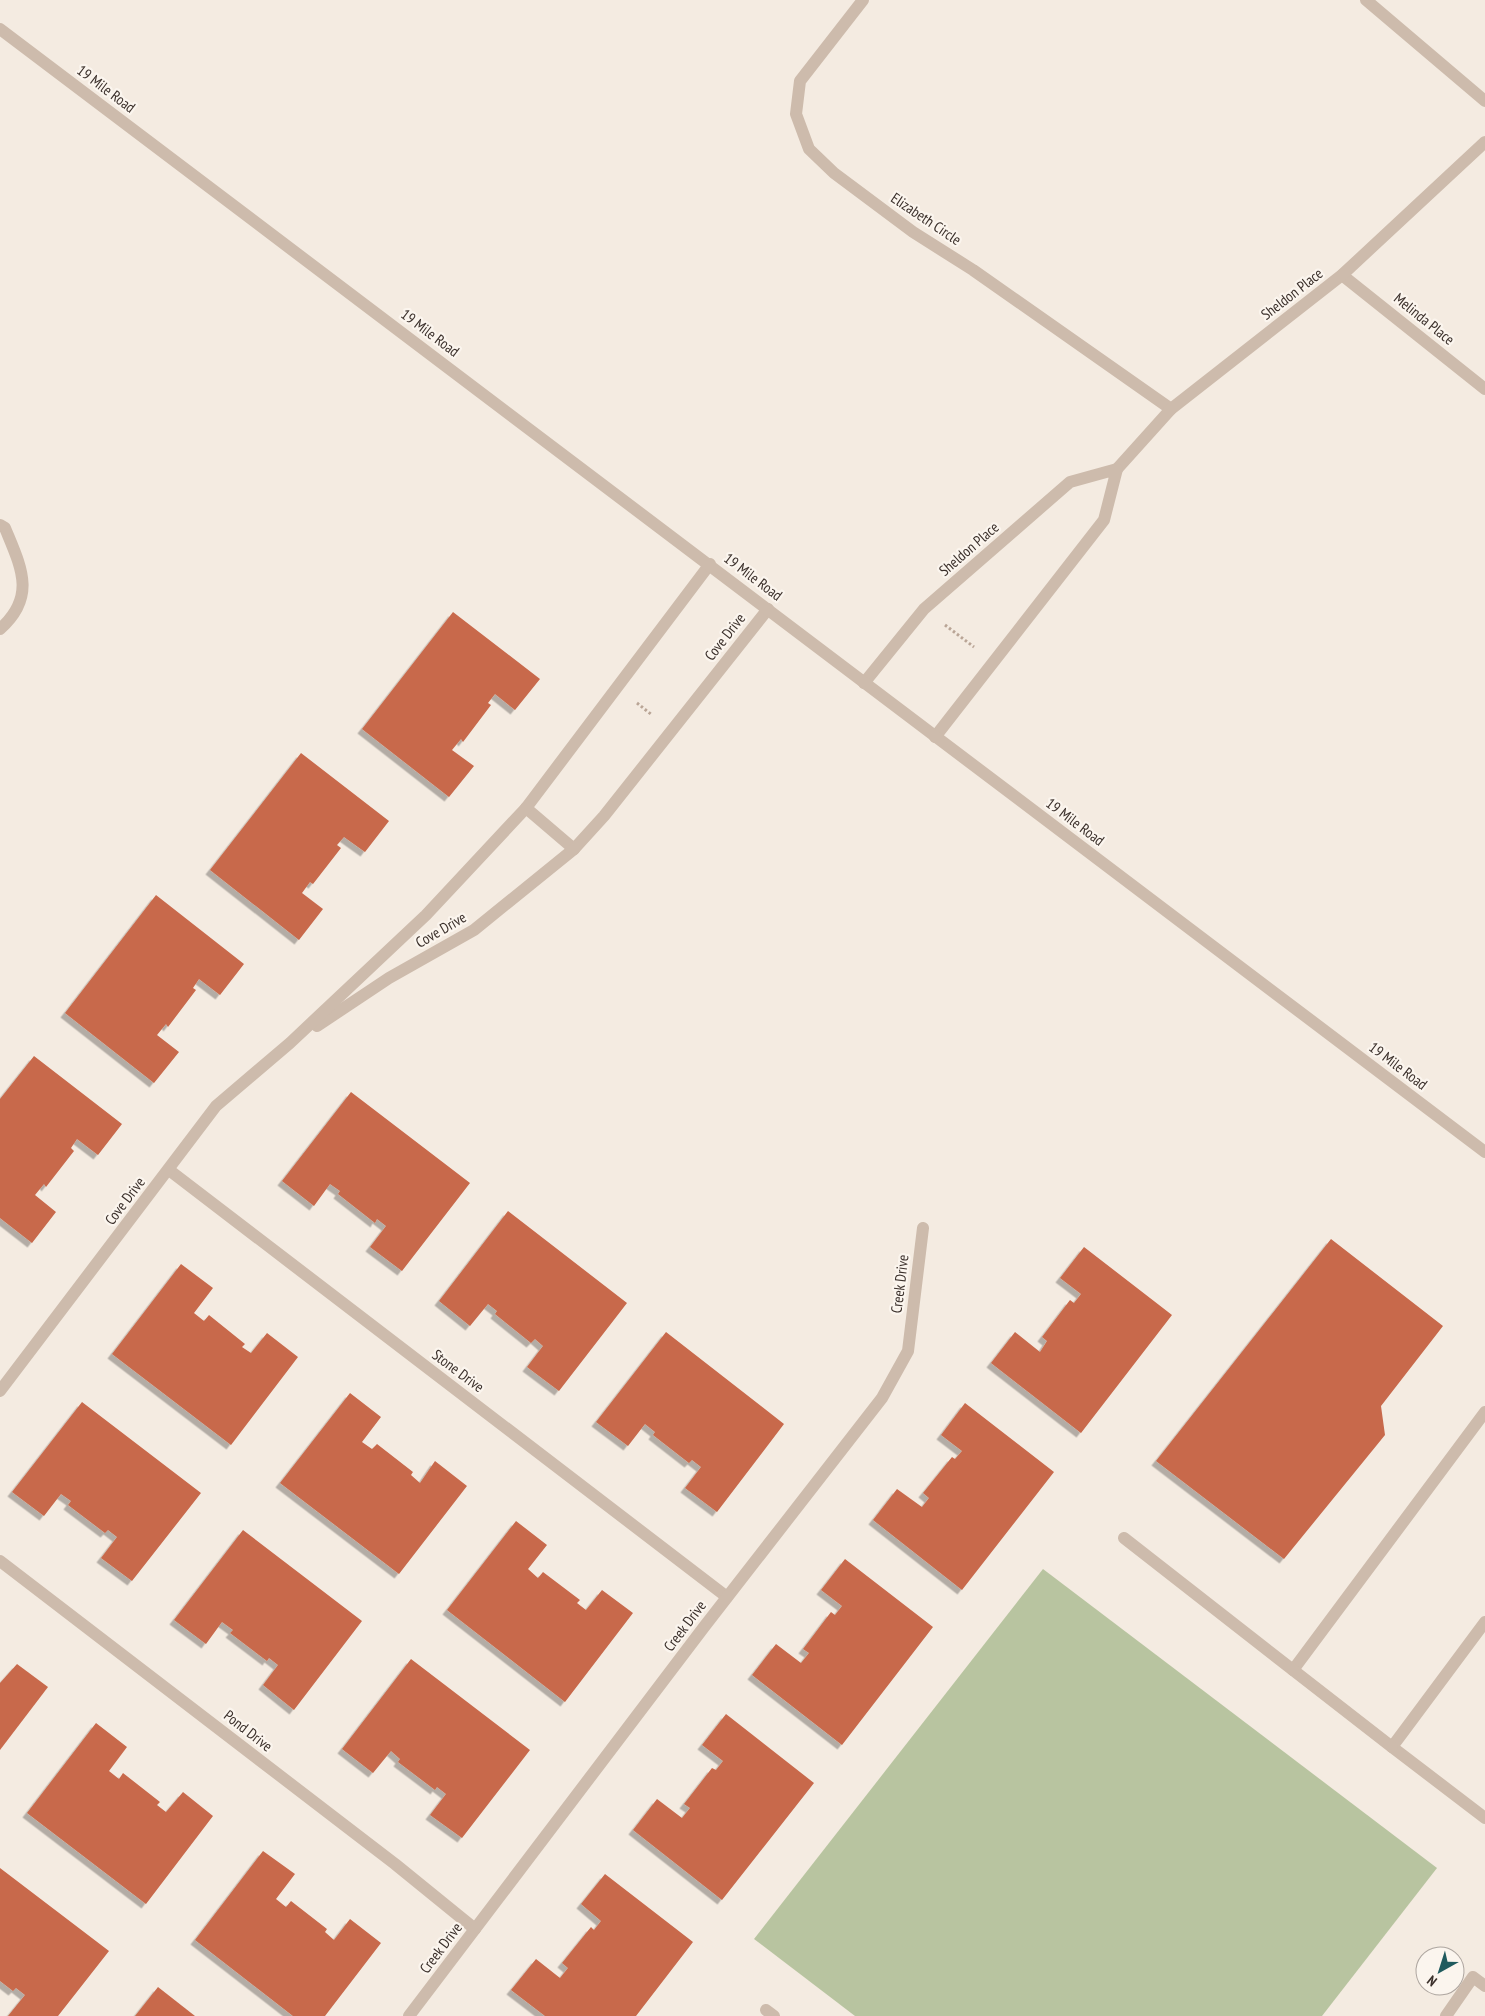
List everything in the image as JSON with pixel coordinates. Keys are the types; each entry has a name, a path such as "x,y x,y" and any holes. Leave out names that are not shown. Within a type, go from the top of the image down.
{"street":[{"name":"Elizabeth Circle","path":"863,0 800,81 796,114 809,149 834,173 913,232 972,270 1171,409"},
{"path":"1366,0 1485,102"},
{"name":"19 Mile Road","path":"0,29 710,564 935,737 1485,1152"},
{"name":"Sheldon Place","path":"935,737 1104,520 1117,469 1171,409 1342,275 1485,142"},
{"name":"Melinda Place","path":"1342,275 1485,389"},
{"name":"Sheldon Place","path":"864,683 924,609 1070,482 1117,469"},
{"path":"0,526 5,528 22,570 22,598 11,619 0,628"},
{"name":"Cove Drive","path":"0,1391 216,1106 290,1043 426,915 526,808 710,564"},
{"name":"Cove Drive","path":"290,1043 390,978 474,930 574,849 604,816 768,608"},
{"path":"526,808 574,849"},
{"name":"Stone Drive","path":"169,1170 727,1597"},
{"name":"Creek Drive","path":"410,2016 727,1597 882,1398 908,1351 923,1228"},
{"path":"1293,1670 1485,1412"},
{"path":"1124,1538 1485,1818"},
{"name":"Pond Drive","path":"0,1560 395,1864 475,1930"},
{"path":"1392,1746 1485,1622"},
{"path":"1446,2016 1473,1976 1485,1986"}],"path":[{"path":"939,621 977,649"},
{"path":"632,700 653,716"}],"green space":[{"path":"1043,1569 1437,1868 1322,2016 855,2016 754,1939"}],"building":[{"path":"453,612 540,679 515,710 495,694 488,703 491,705 463,742 461,739 452,750 474,766 449,797 362,729"},
{"path":"301,753 389,821 365,852 344,837 337,845 341,848 313,884 310,882 302,893 323,909 299,940 210,870"},
{"path":"156,895 244,964 220,995 199,979 193,988 196,990 168,1027 166,1024 157,1035 179,1052 154,1083 65,1013"},
{"path":"34,1056 122,1124 98,1155 77,1139 71,1148 74,1151 46,1187 44,1184 35,1195 56,1212 32,1243 0,1218 0,1099"},
{"path":"351,1092 470,1183 402,1271 370,1247 386,1226 377,1219 375,1223 338,1194 340,1191 330,1184 314,1206 282,1181"},
{"path":"508,1211 627,1303 559,1391 527,1367 543,1346 535,1339 531,1343 495,1314 497,1311 488,1304 470,1326 439,1301"},
{"path":"1331,1239 1443,1326 1381,1406 1385,1435 1284,1559 1156,1461"},
{"path":"1084,1247 1172,1315 1081,1433 991,1363 1015,1332 1040,1352 1047,1341 1042,1337 1070,1300 1074,1303 1081,1294 1060,1278"},
{"path":"181,1264 213,1288 194,1313 204,1321 209,1315 245,1344 242,1347 251,1353 267,1333 298,1357 231,1445 112,1354"},
{"path":"666,1332 784,1424 717,1512 685,1488 701,1467 692,1460 689,1463 653,1435 655,1432 645,1424 628,1446 596,1422"},
{"path":"350,1393 381,1417 362,1442 372,1449 377,1444 413,1472 411,1475 420,1483 435,1461 467,1486 399,1574 280,1483"},
{"path":"82,1402 201,1493 132,1581 101,1558 117,1537 108,1530 105,1533 68,1505 71,1501 61,1494 44,1516 12,1492"},
{"path":"965,1403 1054,1472 962,1590 873,1520 897,1489 922,1507 929,1498 923,1493 952,1457 955,1459 962,1451 941,1435"},
{"path":"516,1521 547,1545 528,1569 538,1578 543,1572 580,1600 577,1603 586,1610 602,1590 633,1613 565,1702 447,1610"},
{"path":"243,1530 362,1621 294,1710 263,1685 278,1665 269,1658 267,1661 230,1633 233,1630 222,1622 206,1644 174,1620"},
{"path":"845,1559 933,1627 842,1745 752,1675 776,1644 801,1663 809,1653 803,1649 831,1612 835,1615 842,1606 821,1590"},
{"path":"411,1659 530,1750 462,1838 430,1815 446,1794 437,1787 435,1790 398,1762 400,1759 391,1751 373,1773 342,1749"},
{"path":"17,1664 48,1687 0,1750 0,1683"},
{"path":"726,1714 814,1783 722,1900 633,1830 657,1799 682,1818 690,1808 684,1804 712,1768 716,1770 723,1761 702,1745"},
{"path":"96,1723 127,1747 109,1771 119,1779 123,1773 160,1802 157,1805 166,1812 183,1792 213,1816 146,1904 27,1813"},
{"path":"263,1851 295,1874 276,1899 286,1907 291,1901 327,1929 325,1932 334,1940 350,1919 381,1943 325,2016 293,2016 195,1940"},
{"path":"0,1868 109,1951 58,2016 8,2016 25,1995 16,1988 13,1991 0,1981"},
{"path":"605,1874 693,1942 636,2016 545,2016 511,1990 536,1959 560,1978 568,1968 562,1963 591,1927 594,1930 601,1921 581,1904"},
{"path":"158,1987 195,2016 135,2016"}]}
